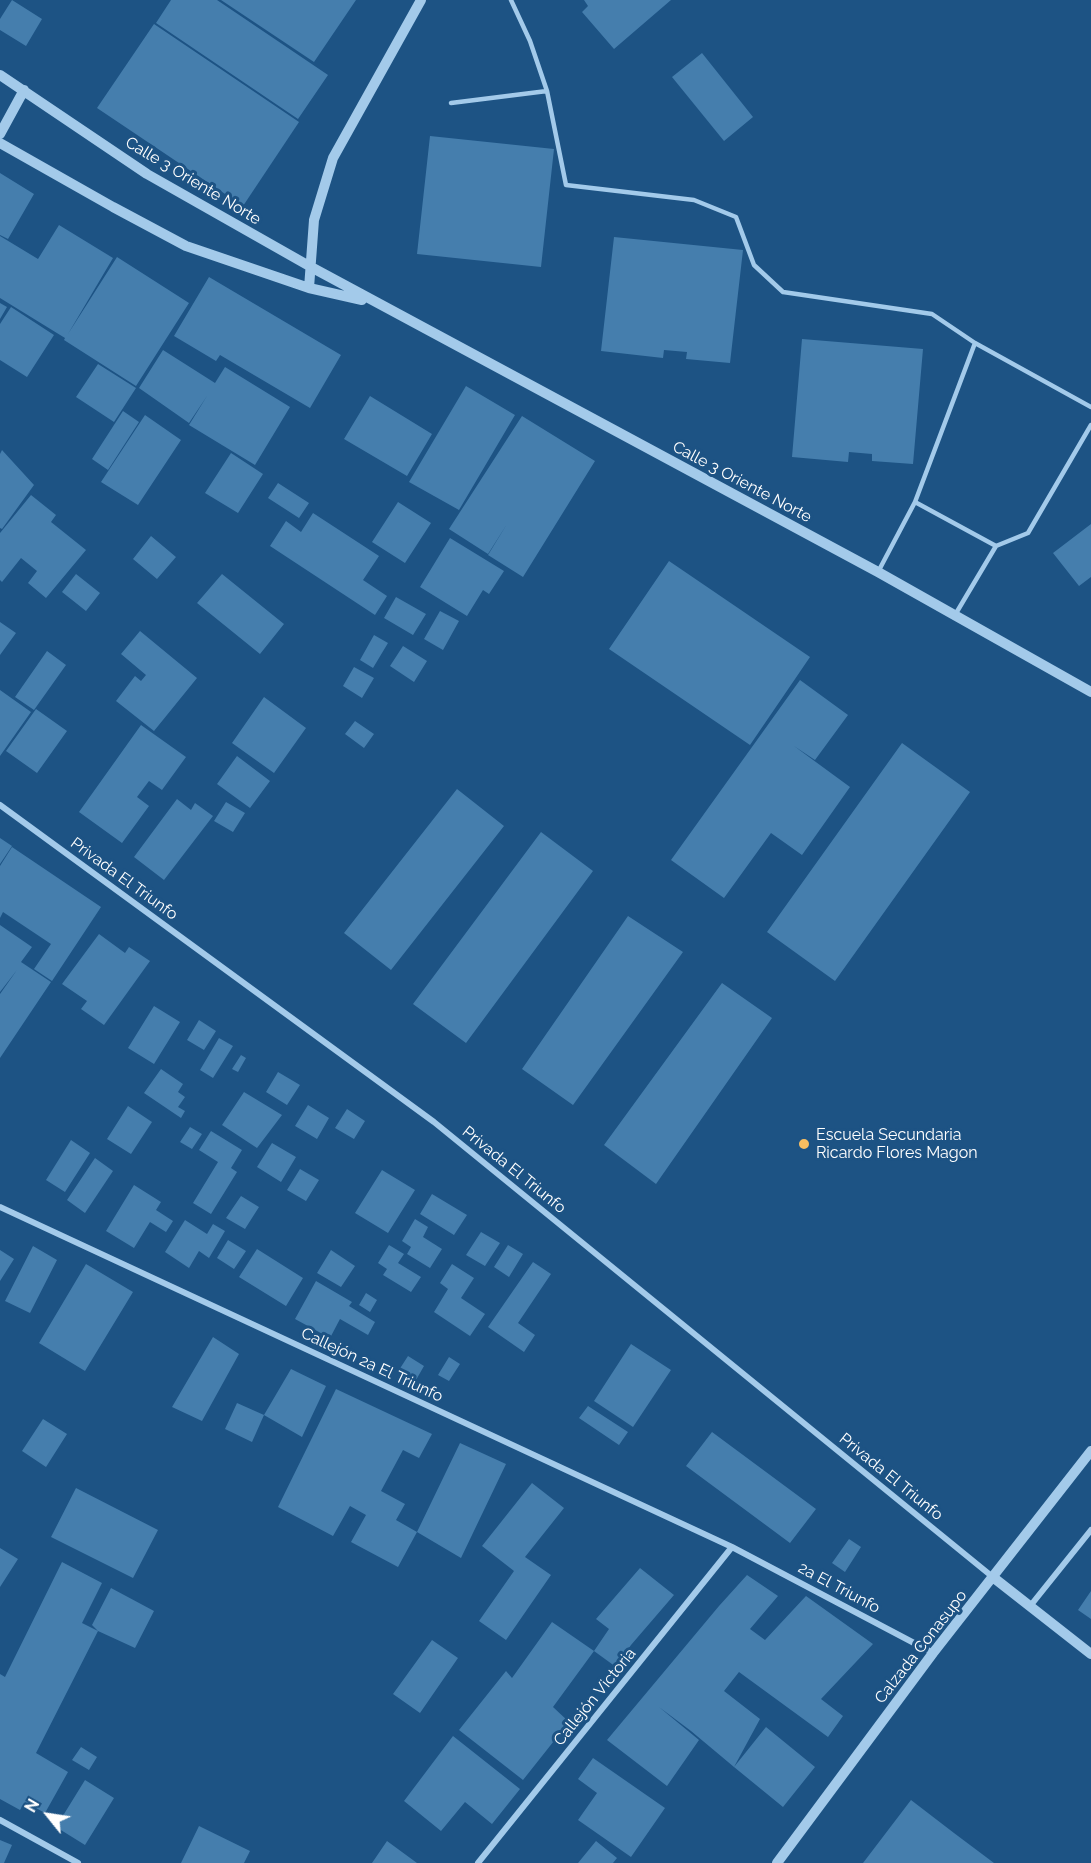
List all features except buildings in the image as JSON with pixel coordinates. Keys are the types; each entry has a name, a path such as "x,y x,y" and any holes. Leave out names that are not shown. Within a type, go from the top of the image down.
{"street":[{"path":"309,288 314,220 333,158 421,0"},
{"name":"Calle 3 Oriente Norte","path":"0,75 147,174 311,267 878,572 1091,692"},
{"path":"0,134 24,90"},
{"name":"Calle 3 Oriente Norte","path":"0,143 186,246 309,288 377,304"},
{"name":"Privada El Triunfo","path":"0,805 434,1122 994,1578"},
{"name":"Callejón 2a El Triunfo","path":"0,1207 732,1547"},
{"name":"Calzada Conasupo","path":"777,1863 933,1653 994,1578 1091,1451"},
{"path":"1031,1605 1091,1530"},
{"name":"2a El Triunfo","path":"732,1547 933,1653"},
{"name":"Callejón Victoria","path":"478,1863 732,1547"},
{"path":"994,1578 1091,1654"},
{"path":"0,1820 78,1863"}],"lane":[{"path":"511,0 530,41 547,91 566,185 694,200 736,217 754,265 783,292 932,314 975,343 1091,407"},
{"path":"451,103 547,91"},
{"path":"878,572 915,502 975,343"},
{"path":"954,616 996,546 1029,533 1091,425"},
{"path":"915,502 996,546"}],"place":[{"name":"Escuela Secundaria Ricardo Flores Magon","path":"804,1144"}]}
